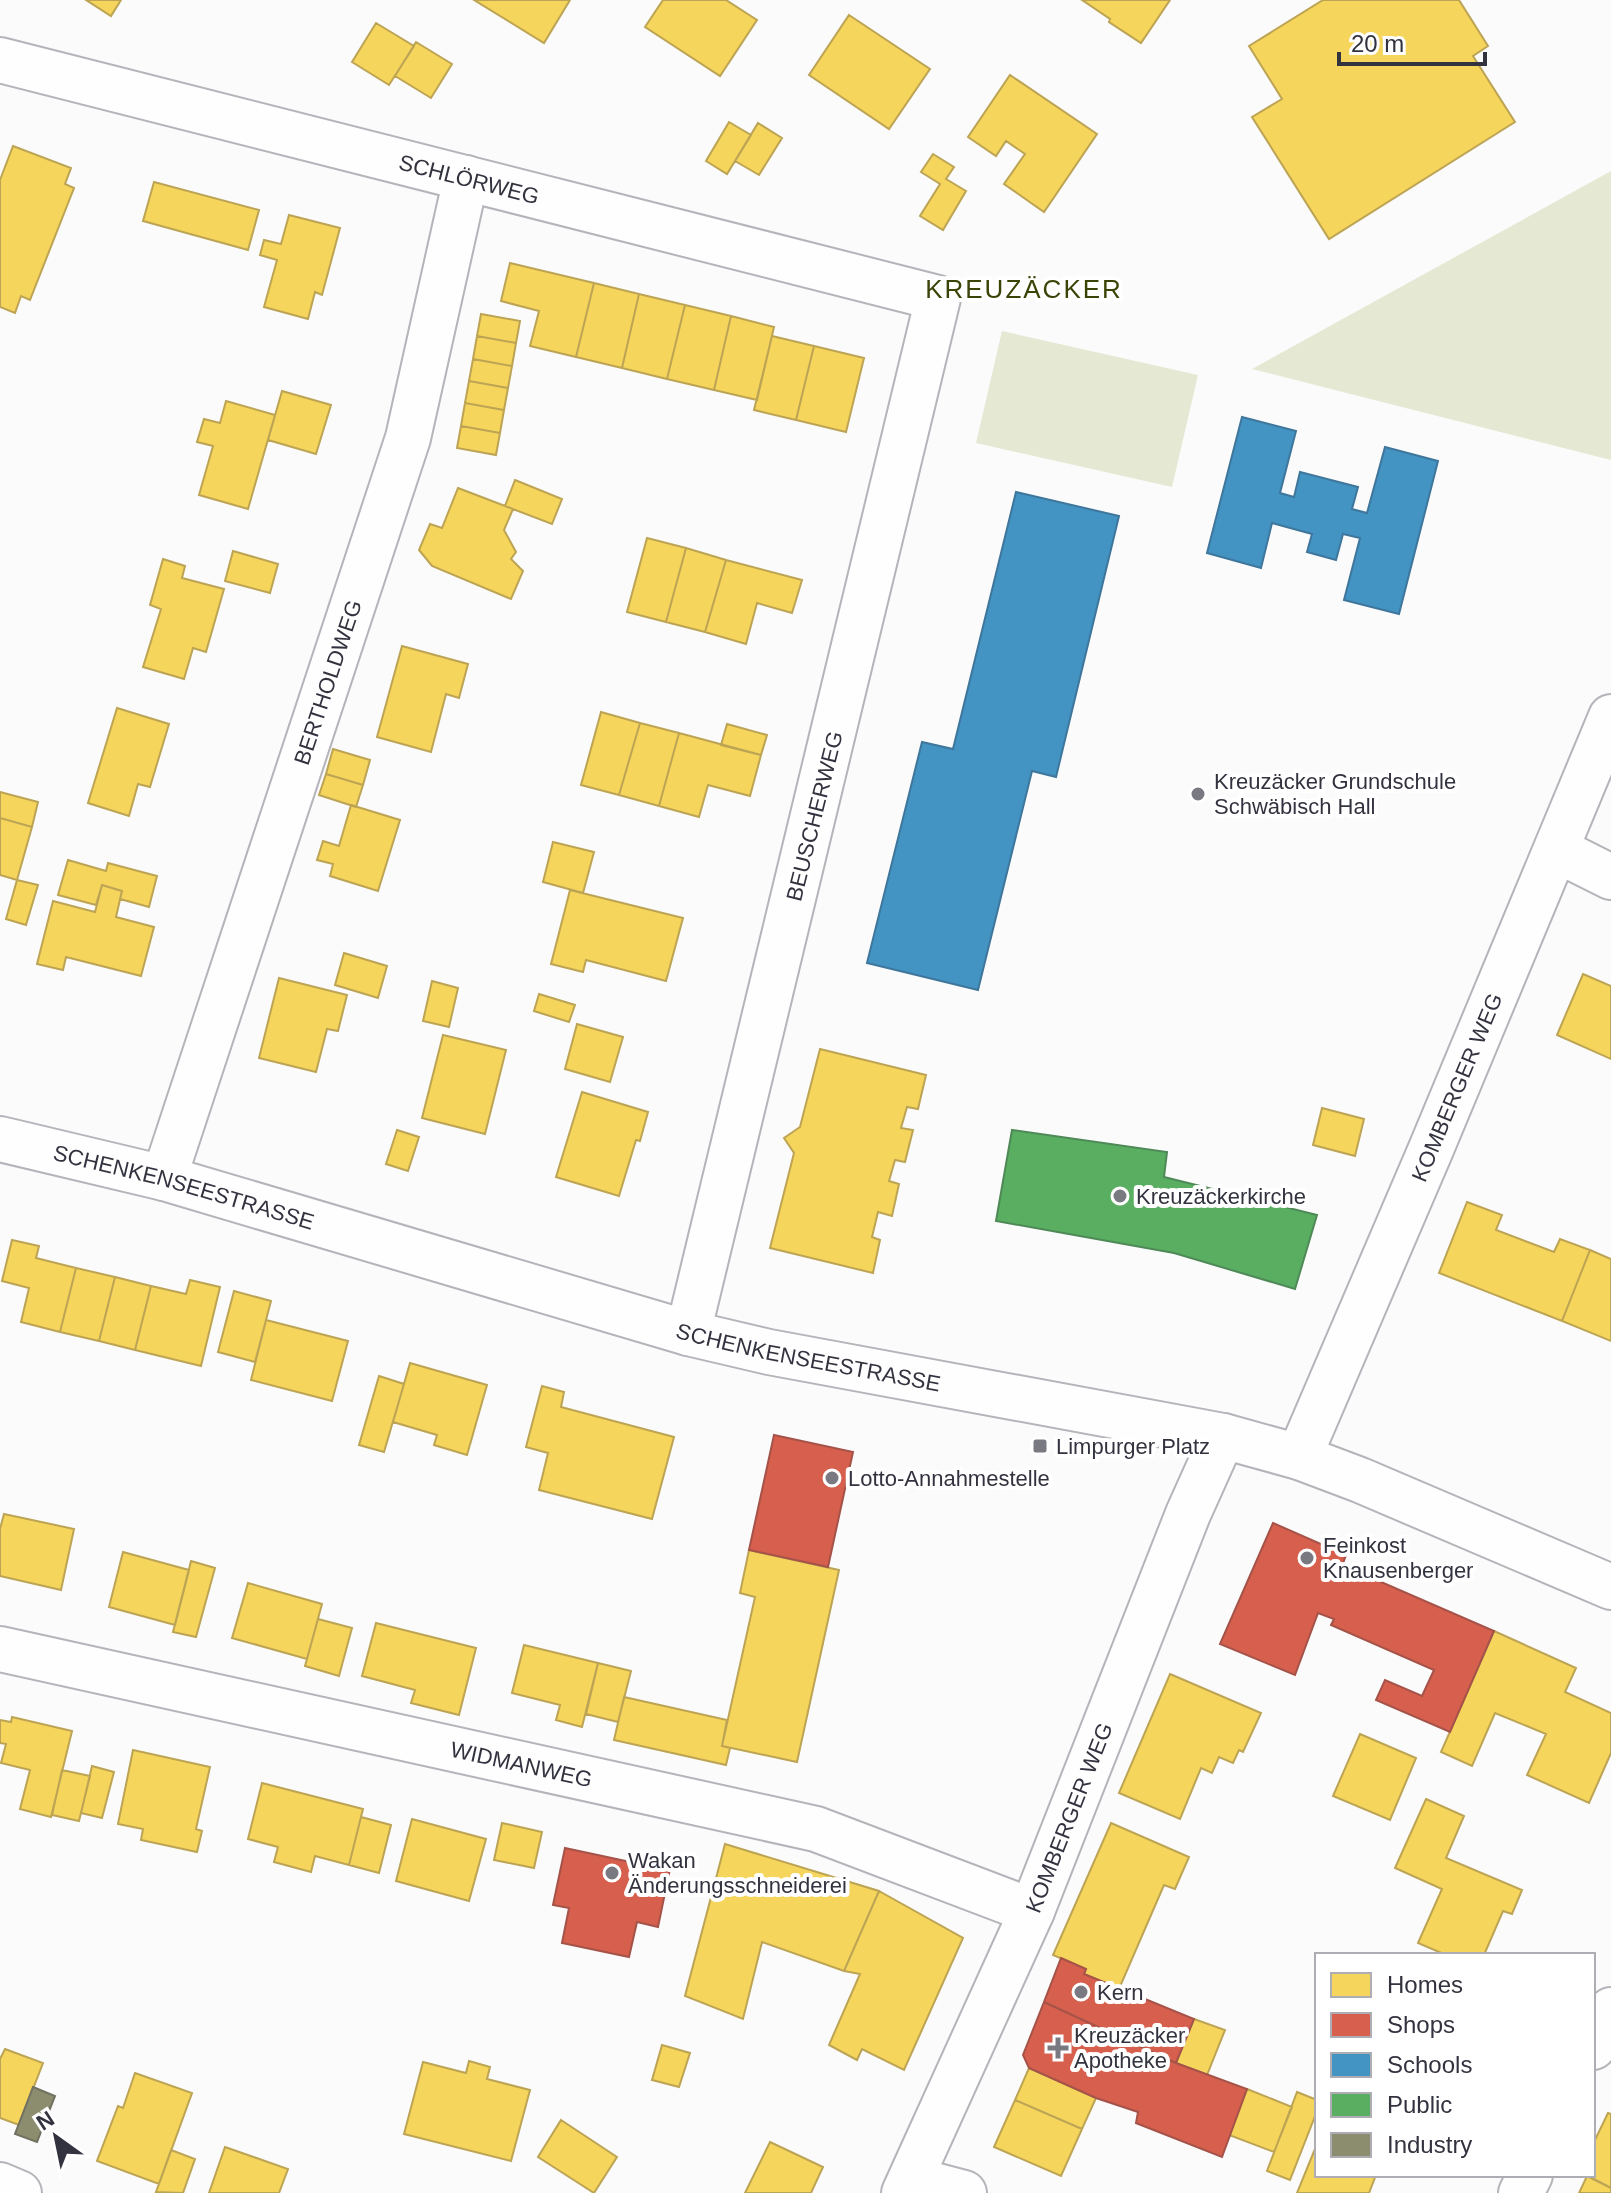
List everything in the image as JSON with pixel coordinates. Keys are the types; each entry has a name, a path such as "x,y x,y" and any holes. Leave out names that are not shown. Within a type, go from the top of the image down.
{"street":[{"name":"SCHLÖRWEG","path":"0,60 938,298"},
{"name":"BERTHOLDWEG","path":"164,1178 408,438 466,178"},
{"name":"BEUSCHERWEG","path":"688,1333 938,298"},
{"name":"KOMBERGER WEG","path":"1299,1457 1611,717"},
{"path":"1557,850 1611,877"},
{"name":"SCHENKENSEESTRASSE","path":"0,1139 164,1178 688,1333 769,1352 1223,1436 1299,1457 1611,1587"},
{"name":"KOMBERGER WEG","path":"907,2186 1032,1911 1188,1514 1223,1436"},
{"name":"WIDMANWEG","path":"0,1649 816,1829 1032,1911"},
{"path":"1595,2043 1611,2010"},
{"path":"0,2185 19,2193"},
{"path":"907,2186 964,2193"}],"green space":[{"path":"1611,171 1611,460 1252,369"},
{"path":"1002,331 1198,375 1172,487 976,443"}],"building: Homes":[{"path":"86,0 121,0 111,16"},
{"path":"474,0 570,0 544,43"},
{"path":"663,0 726,0 757,20 720,76 645,27"},
{"path":"1082,0 1170,0 1141,43"},
{"path":"1323,0 1459,0 1488,46 1473,56 1515,122 1329,239 1252,117 1282,99 1249,46"},
{"path":"849,15 930,69 889,129 809,75"},
{"path":"376,23 414,46 389,85 352,62"},
{"path":"416,42 452,64 431,98 395,76"},
{"path":"1010,75 1097,134 1044,212 1004,184 1025,154 1006,141 996,156 968,137"},
{"path":"729,122 751,135 727,174 706,161"},
{"path":"758,123 782,138 759,175 735,161"},
{"path":"13,146 71,168 65,184 74,188 30,300 21,296 15,313 0,307 0,180"},
{"path":"933,154 954,167 946,179 966,191 943,230 920,216 940,184 921,172"},
{"path":"154,182 259,210 248,250 143,221"},
{"path":"289,215 340,228 322,295 315,292 308,319 264,307 277,260 260,255 264,240 281,244"},
{"path":"510,263 594,283 576,357 530,346 539,311 501,301"},
{"path":"594,283 639,294 622,368 576,357"},
{"path":"639,294 685,305 667,379 622,368"},
{"path":"685,305 731,316 714,390 667,379"},
{"path":"481,314 520,321 516,343 477,336"},
{"path":"731,316 774,327 757,400 714,390"},
{"path":"477,336 516,343 512,366 473,359"},
{"path":"772,336 814,346 796,420 754,410"},
{"path":"814,346 864,358 846,432 796,420"},
{"path":"473,359 512,366 508,388 469,381"},
{"path":"469,381 508,388 504,410 465,403"},
{"path":"282,391 331,405 316,454 268,440"},
{"path":"226,401 275,415 248,509 199,495 213,446 197,442 204,419 220,423"},
{"path":"465,403 504,410 500,433 461,426"},
{"path":"461,426 500,433 496,455 457,448"},
{"path":"515,480 562,499 552,524 505,506"},
{"path":"458,488 513,509 504,530 516,552 511,559 523,571 511,599 432,566 419,550 430,524 442,528"},
{"path":"647,538 686,548 666,622 627,612"},
{"path":"686,548 726,560 705,632 666,622"},
{"path":"233,551 278,564 270,593 225,581"},
{"path":"163,559 185,566 182,578 224,589 206,652 193,648 184,679 143,667 161,609 150,605"},
{"path":"726,560 802,580 792,613 757,603 746,644 705,632"},
{"path":"402,646 468,664 459,698 446,694 431,752 377,737"},
{"path":"117,708 169,724 150,787 138,784 129,816 88,803"},
{"path":"601,712 640,723 619,795 581,785"},
{"path":"640,723 679,733 659,806 619,795"},
{"path":"727,724 767,735 761,755 721,745"},
{"path":"679,733 761,755 750,796 708,785 699,817 659,806"},
{"path":"333,749 370,760 363,785 326,774"},
{"path":"326,774 363,785 356,807 319,795"},
{"path":"0,792 38,802 32,827 0,818"},
{"path":"351,805 400,820 378,891 330,876 333,864 317,860 323,841 339,846"},
{"path":"0,818 32,827 17,880 0,875"},
{"path":"553,842 594,852 583,893 543,882"},
{"path":"68,860 106,871 108,863 157,876 149,907 120,899 122,891 102,885 96,905 58,895"},
{"path":"17,880 38,885 26,925 6,919"},
{"path":"102,885 122,891 116,917 154,927 141,976 66,957 63,970 37,964 53,901 95,912"},
{"path":"570,890 683,918 666,981 586,960 583,972 551,964"},
{"path":"344,953 387,966 378,998 335,985"},
{"path":"1583,974 1611,986 1611,1059 1557,1035"},
{"path":"279,978 347,995 338,1031 327,1029 316,1072 259,1058"},
{"path":"432,981 458,988 449,1027 423,1021"},
{"path":"539,994 575,1005 569,1022 534,1011"},
{"path":"577,1024 623,1037 610,1082 565,1069"},
{"path":"443,1035 506,1050 485,1134 422,1118"},
{"path":"820,1049 926,1075 918,1109 907,1107 901,1128 913,1130 905,1162 895,1160 889,1181 899,1184 892,1216 878,1212 872,1237 880,1240 873,1273 770,1248 794,1153 784,1138 800,1127"},
{"path":"582,1092 648,1112 619,1196 556,1177"},
{"path":"1322,1108 1364,1119 1355,1156 1313,1145"},
{"path":"397,1130 419,1137 408,1171 386,1164"},
{"path":"1467,1202 1502,1215 1496,1230 1554,1252 1560,1239 1590,1250 1562,1321 1439,1273"},
{"path":"12,1240 39,1246 36,1258 76,1268 60,1332 21,1322 29,1288 2,1281"},
{"path":"1590,1250 1611,1259 1611,1341 1562,1321"},
{"path":"76,1268 115,1277 99,1341 60,1332"},
{"path":"115,1277 151,1286 135,1350 99,1341"},
{"path":"190,1280 220,1287 201,1366 135,1350 151,1286 186,1294"},
{"path":"234,1291 271,1301 255,1362 218,1352"},
{"path":"266,1320 348,1341 332,1401 251,1380"},
{"path":"410,1363 487,1385 467,1455 434,1445 437,1435 393,1422"},
{"path":"379,1376 404,1384 384,1452 359,1445"},
{"path":"542,1386 564,1392 561,1407 674,1437 652,1519 539,1490 548,1453 526,1447"},
{"path":"4,1514 74,1529 61,1590 0,1576 0,1529"},
{"path":"749,1550 839,1570 797,1762 722,1746 755,1597 740,1593"},
{"path":"123,1552 189,1570 175,1625 109,1607"},
{"path":"191,1561 215,1568 196,1637 173,1632"},
{"path":"248,1583 322,1604 307,1659 232,1638"},
{"path":"318,1619 352,1628 339,1676 305,1666"},
{"path":"376,1623 476,1648 459,1715 411,1703 415,1690 362,1676"},
{"path":"1494,1631 1576,1668 1565,1692 1611,1713 1611,1753 1589,1803 1527,1775 1546,1734 1495,1713 1472,1766 1441,1752"},
{"path":"524,1645 598,1663 582,1727 556,1720 560,1705 512,1693"},
{"path":"598,1663 631,1671 618,1722 586,1714"},
{"path":"1170,1674 1261,1713 1243,1752 1239,1750 1233,1763 1219,1757 1212,1773 1201,1768 1180,1819 1119,1793"},
{"path":"624,1697 727,1720 722,1746 730,1748 726,1765 614,1740"},
{"path":"12,1717 72,1731 51,1817 20,1809 30,1770 1,1763 6,1744 0,1743 0,1720 11,1722"},
{"path":"1360,1734 1416,1758 1390,1820 1333,1796"},
{"path":"133,1750 210,1767 196,1829 202,1831 197,1852 141,1840 143,1829 118,1824"},
{"path":"92,1766 114,1772 102,1818 81,1813"},
{"path":"62,1770 90,1776 79,1821 52,1815"},
{"path":"262,1783 363,1809 349,1865 315,1856 311,1872 274,1862 278,1847 248,1839"},
{"path":"1426,1799 1464,1816 1446,1858 1522,1890 1512,1914 1503,1911 1485,1953 1441,1953 1418,1943 1442,1889 1395,1868"},
{"path":"361,1817 391,1825 379,1873 349,1865"},
{"path":"412,1819 486,1839 469,1901 396,1881"},
{"path":"502,1823 542,1832 534,1868 494,1860"},
{"path":"1111,1823 1189,1857 1175,1889 1164,1885 1119,1989 1084,1974 1086,1969 1053,1955"},
{"path":"725,1844 879,1891 844,1971 762,1942 743,2019 685,1996"},
{"path":"879,1891 963,1938 904,2070 862,2049 857,2060 829,2045 860,1974 844,1971"},
{"path":"1194,2019 1225,2030 1207,2075 1176,2063"},
{"path":"662,2045 690,2053 679,2087 652,2080"},
{"path":"5,2049 43,2063 19,2125 0,2118 0,2059"},
{"path":"469,2061 490,2067 487,2079 530,2090 511,2161 404,2134 423,2062 466,2073"},
{"path":"1029,2068 1096,2098 1082,2129 1015,2100"},
{"path":"135,2073 192,2093 159,2184 97,2161 118,2106 123,2108"},
{"path":"1247,2089 1292,2107 1274,2152 1229,2135"},
{"path":"1297,2092 1315,2099 1315,2116 1290,2180 1267,2171"},
{"path":"1015,2100 1082,2129 1061,2176 994,2147"},
{"path":"1608,2113 1611,2114 1611,2188 1590,2177 1595,2177 1595,2140"},
{"path":"561,2120 617,2157 594,2193 538,2157"},
{"path":"770,2142 823,2167 811,2193 745,2193"},
{"path":"225,2147 288,2169 279,2193 209,2193"},
{"path":"1315,2149 1315,2177 1375,2177 1369,2193 1297,2193"},
{"path":"171,2150 195,2159 183,2193 156,2192"},
{"path":"1587,2177 1611,2188 1611,2193 1579,2193"}],"building: Shops":[{"path":"774,1435 853,1452 828,1567 749,1550"},
{"path":"1273,1523 1346,1555 1341,1569 1354,1575 1356,1571 1494,1631 1450,1732 1376,1700 1385,1680 1422,1696 1434,1670 1331,1625 1334,1619 1318,1613 1295,1675 1220,1644"},
{"path":"565,1848 635,1863 637,1852 672,1859 658,1927 637,1922 629,1957 562,1943 569,1908 553,1905"},
{"path":"1061,1958 1086,1969 1084,1974 1194,2019 1176,2063 1044,2002"},
{"path":"1044,2002 1176,2063 1247,2089 1222,2157 1136,2123 1138,2112 1096,2098 1029,2068 1023,2055"}],"building: Schools":[{"path":"1242,417 1296,431 1280,493 1294,497 1300,472 1358,487 1352,509 1367,513 1385,447 1438,461 1399,614 1344,600 1360,538 1343,534 1336,560 1307,552 1312,534 1272,523 1261,568 1207,553"},
{"path":"1016,492 1119,516 1056,777 1032,771 978,990 867,963 922,742 953,749"}],"building: Public":[{"name":"Kreuzäckerkirche","path":"1012,1130 1167,1152 1164,1177 1317,1215 1295,1289 1174,1253 996,1221"}],"building: Industry":[{"path":"33,2087 55,2096 37,2142 15,2134"}],"place":[{"name":"Kreuzäcker Grundschule Schwäbisch Hall","path":"1198,794"},
{"name":"Kreuzäckerkirche","path":"1120,1196"},
{"name":"Limpurger Platz","path":"1040,1446"},
{"name":"Lotto-Annahmestelle","path":"832,1478"},
{"name":"Feinkost Knausenberger","path":"1307,1558"},
{"name":"Wakan Änderungsschneiderei","path":"612,1873"},
{"name":"Kern","path":"1081,1992"},
{"name":"Kreuzäcker Apotheke","path":"1058,2048"}],"district":[{"name":"KREUZÄCKER","path":"1024,289"}]}
